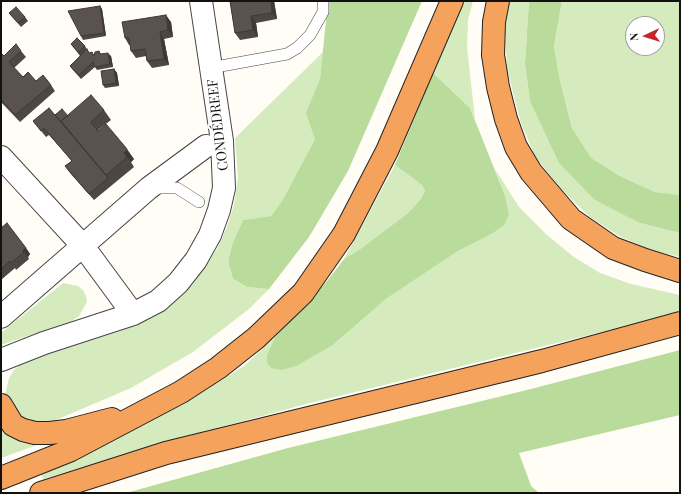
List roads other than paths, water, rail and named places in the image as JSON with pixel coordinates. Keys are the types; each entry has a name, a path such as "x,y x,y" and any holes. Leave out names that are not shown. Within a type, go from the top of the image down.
{"highway":[{"path":"1,478 71,450 181,392 218,368 256,338 303,293 344,234 383,158 452,1"},
{"path":"498,1 494,22 493,55 498,87 506,119 516,147 531,172 555,202 571,218 607,244 645,260 680,271"},
{"path":"41,493 166,453 542,361 680,323"},
{"path":"1,405 13,425 23,430 35,433 50,433 116,418 135,417"}],"street":[{"name":"CONDÉDREEF","path":"1,360 44,343 133,314 158,301 178,283 196,260 210,235 219,210 224,188 224,165 218,110 210,68 201,1"},
{"name":"CONDÉDREEF","path":"1,317 149,188 206,146"},
{"path":"1,157 83,246 133,314"}],"lane":[{"path":"210,68 287,54 310,35 323,12 323,1"},
{"path":"149,188 177,188 200,202"}]}
